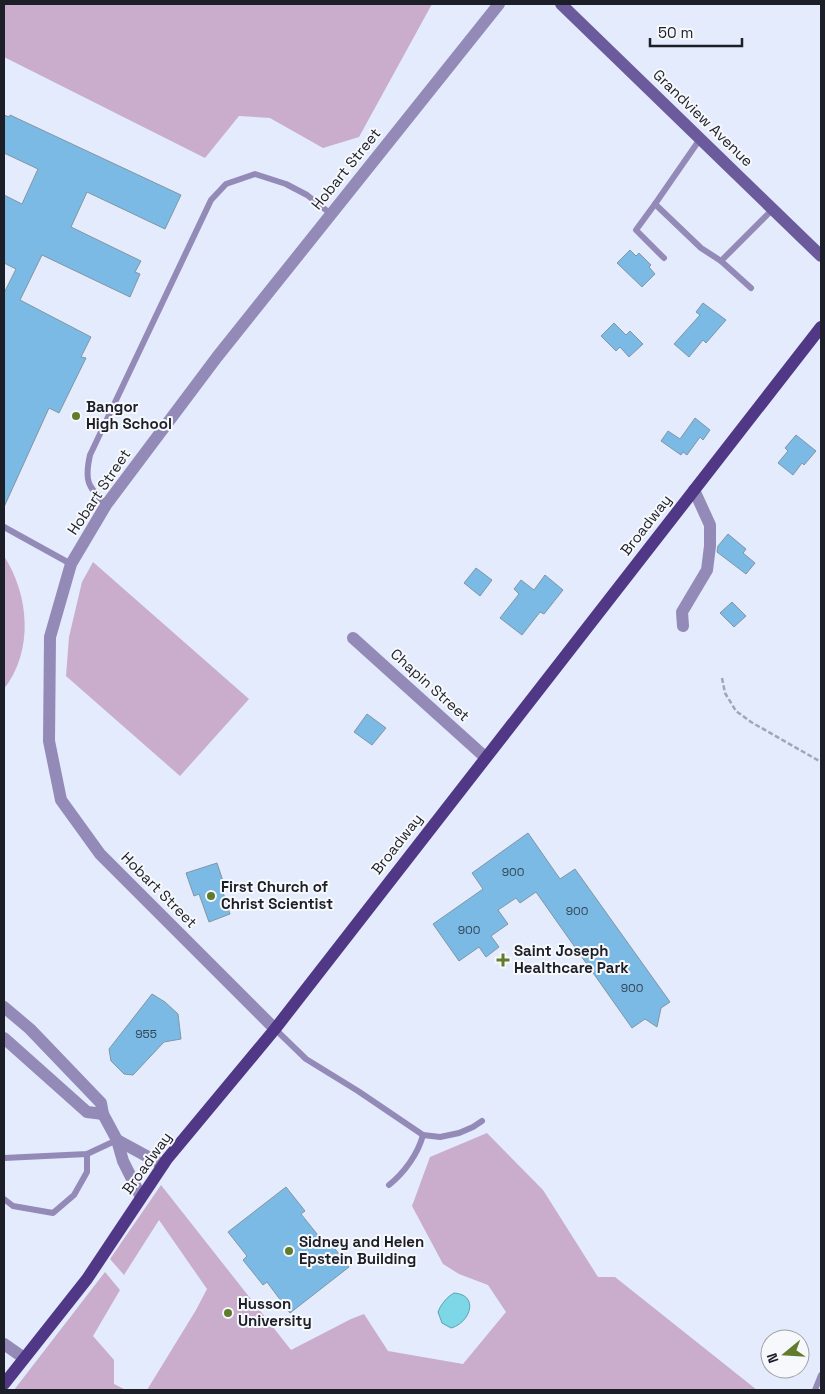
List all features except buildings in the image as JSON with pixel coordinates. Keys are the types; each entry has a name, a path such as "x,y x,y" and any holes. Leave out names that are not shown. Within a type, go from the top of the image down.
{"main road":[{"name":"Broadway","path":"5,1380 87,1278 163,1165 275,1028 821,327"}],"street":[{"name":"Hobart Street","path":"275,1028 100,854 62,800 49,741 50,637 71,564 106,505 217,357 499,4"},
{"name":"Grandview Avenue","path":"561,4 821,256"},
{"path":"683,626 682,612 707,570 710,546 710,525 694,490"},
{"name":"Chapin Street","path":"353,638 485,757"},
{"path":"4,1007 30,1029 101,1103 103,1114 117,1140 123,1161 142,1197"},
{"path":"4,1038 87,1112 103,1114"},
{"path":"117,1140 163,1165"},
{"path":"4,1344 24,1358"}],"lane":[{"path":"664,258 636,230 700,139"},
{"path":"106,505 92,490 86,473 90,455 211,200 226,184 255,174 286,184 307,196 331,214"},
{"path":"655,204 701,248 722,261 751,288"},
{"path":"722,261 773,209"},
{"path":"4,527 71,564"},
{"path":"275,1028 306,1059 424,1135 440,1138 459,1133 482,1121"},
{"path":"389,1185 399,1176 421,1144 424,1135"},
{"path":"4,1158 87,1154 117,1140"},
{"path":"4,1199 13,1206 52,1213 74,1195 87,1172 87,1154"},
{"path":"814,1390 821,1375"}],"path":[{"path":"722,678 725,693 736,711 751,722 821,762"}],"shaded area":[{"path":"4,4 432,4 359,137 323,148 270,118 239,116 205,158 4,57"},
{"path":"4,556 19,588 25,622 24,640 20,657 14,674 4,689"},
{"path":"93,562 249,699 180,776 66,676 69,637 82,582"},
{"path":"487,1133 543,1190 598,1277 615,1277 757,1390 147,1390 207,1289 159,1220 124,1275 110,1259 161,1185 291,1350 364,1314 388,1351 463,1364 506,1312 488,1285 459,1274 443,1264 412,1206 430,1157"},
{"path":"105,1272 120,1290 93,1336 114,1360 114,1384 126,1390 14,1390"}],"water":[{"path":"454,1293 462,1295 467,1299 469,1309 463,1321 451,1328 442,1323 438,1312 444,1301"}],"place":[{"name":"Bangor High School","path":"76,416"},
{"name":"First Church of Christ Scientist","path":"211,896"},
{"name":"Saint Joseph Healthcare Park","path":"503,960"},
{"name":"Sidney and Helen Epstein Building","path":"289,1251"},
{"name":"Husson University","path":"228,1313"}]}
